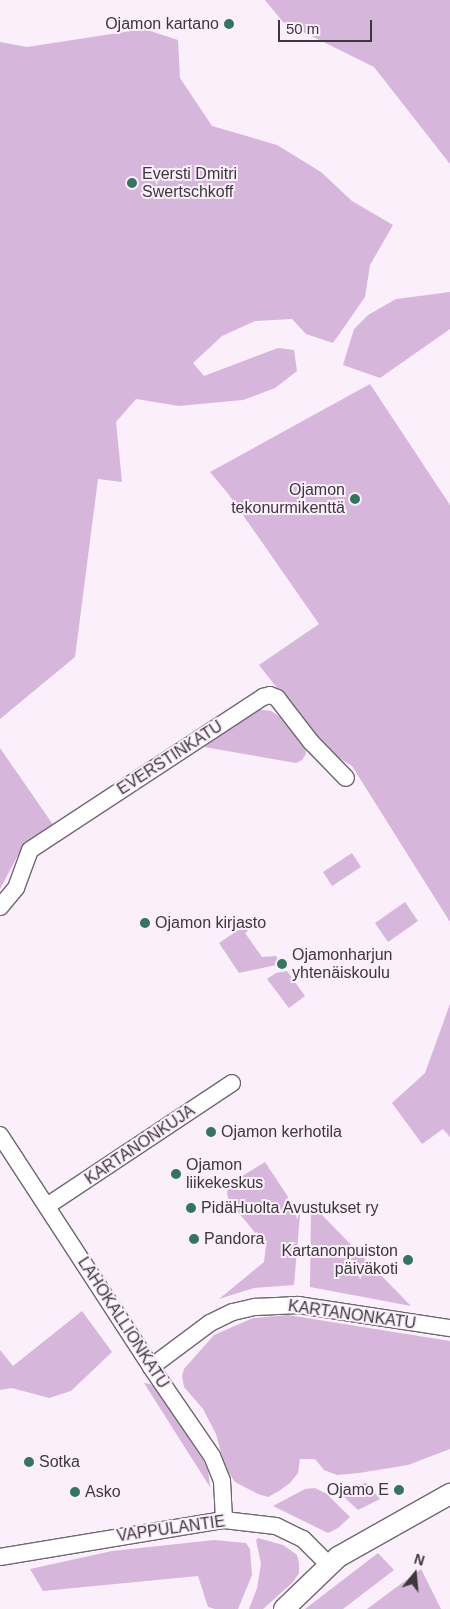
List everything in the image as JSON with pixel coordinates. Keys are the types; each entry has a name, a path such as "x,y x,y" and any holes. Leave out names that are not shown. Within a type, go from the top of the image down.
{"main road":[{"path":"284,1609 329,1565 450,1494"}],"street":[{"name":"EVERSTINKATU","path":"0,907 16,888 30,850 263,697 270,695 277,698 311,742 346,778"},
{"name":"KARTANONKUJA","path":"47,1206 232,1083"},
{"name":"LAHOKALLIONKATU","path":"0,1135 151,1367 212,1456 222,1481 224,1520"},
{"name":"KARTANONKATU","path":"151,1367 210,1323 233,1312 255,1307 299,1305 450,1328"},
{"name":"VAPPULANTIE","path":"0,1557 224,1520 276,1526 303,1539 329,1565"}],"shaded area":[{"path":"265,0 450,0 450,164 374,67 283,22"},
{"path":"144,29 178,40 180,78 212,126 277,145 321,172 352,201 393,225 370,265 365,297 333,343 306,334 292,319 255,321 222,336 193,363 204,376 278,348 294,350 297,371 275,388 243,400 179,406 136,399 116,422 122,482 98,479 75,657 0,719 0,42 27,47"},
{"path":"450,292 450,329 380,378 343,365 354,329 368,315 396,299"},
{"path":"370,384 450,505 450,922 352,766 326,750 259,665 319,624 229,495 210,472"},
{"path":"257,709 271,711 282,718 305,745 306,754 302,760 296,763 204,747"},
{"path":"0,748 54,826 25,842 0,889"},
{"path":"352,853 361,867 332,886 323,872"},
{"path":"405,902 418,921 388,942 375,923"},
{"path":"244,926 248,931 245,933 262,957 276,956 281,964 239,973 219,943"},
{"path":"287,971 305,996 289,1008 267,979 276,973"},
{"path":"450,1004 450,1137 443,1129 422,1144 392,1103 425,1073"},
{"path":"265,1162 300,1215 294,1285 254,1288 219,1299 264,1262 266,1246 229,1201 227,1194 228,1185"},
{"path":"311,1207 321,1214 411,1306 310,1287"},
{"path":"82,1311 112,1352 71,1391 49,1398 12,1388 0,1390 0,1350 13,1366"},
{"path":"288,1315 450,1341 450,1449 408,1465 337,1475 324,1470 315,1459 300,1459 298,1473 290,1483 268,1497 235,1482 225,1467 216,1434 203,1409 184,1387 182,1376 184,1369 214,1335 253,1318"},
{"path":"144,1383 154,1387 203,1460 208,1470 210,1487"},
{"path":"366,1483 380,1499 358,1510 339,1492 344,1487"},
{"path":"315,1488 327,1494 350,1517 338,1528 328,1533 273,1506 305,1489"},
{"path":"258,1538 283,1545 297,1555 299,1573 293,1582 263,1609 249,1609 257,1588 261,1564 256,1540"},
{"path":"214,1540 246,1543 250,1549 252,1575 238,1609 215,1609 208,1607 198,1576 43,1591 30,1569 112,1551"},
{"path":"378,1553 394,1570 343,1609 305,1609"},
{"path":"421,1569 441,1609 367,1609"}],"place":[{"name":"Ojamon kartano","path":"229,24"},
{"name":"Eversti Dmitri Swertschkoff","path":"132,183"},
{"name":"Ojamon tekonurmikenttä","path":"355,499"},
{"name":"Ojamon kirjasto","path":"145,923"},
{"name":"Ojamonharjun yhtenäiskoulu","path":"282,964"},
{"name":"Ojamon kerhotila","path":"211,1132"},
{"name":"Ojamon liikekeskus","path":"176,1174"},
{"name":"PidäHuolta Avustukset ry","path":"191,1208"},
{"name":"Pandora","path":"194,1239"},
{"name":"Kartanonpuiston päiväkoti","path":"408,1260"},
{"name":"Sotka","path":"29,1462"},
{"name":"Ojamo E","path":"399,1490"},
{"name":"Asko","path":"75,1492"}]}
